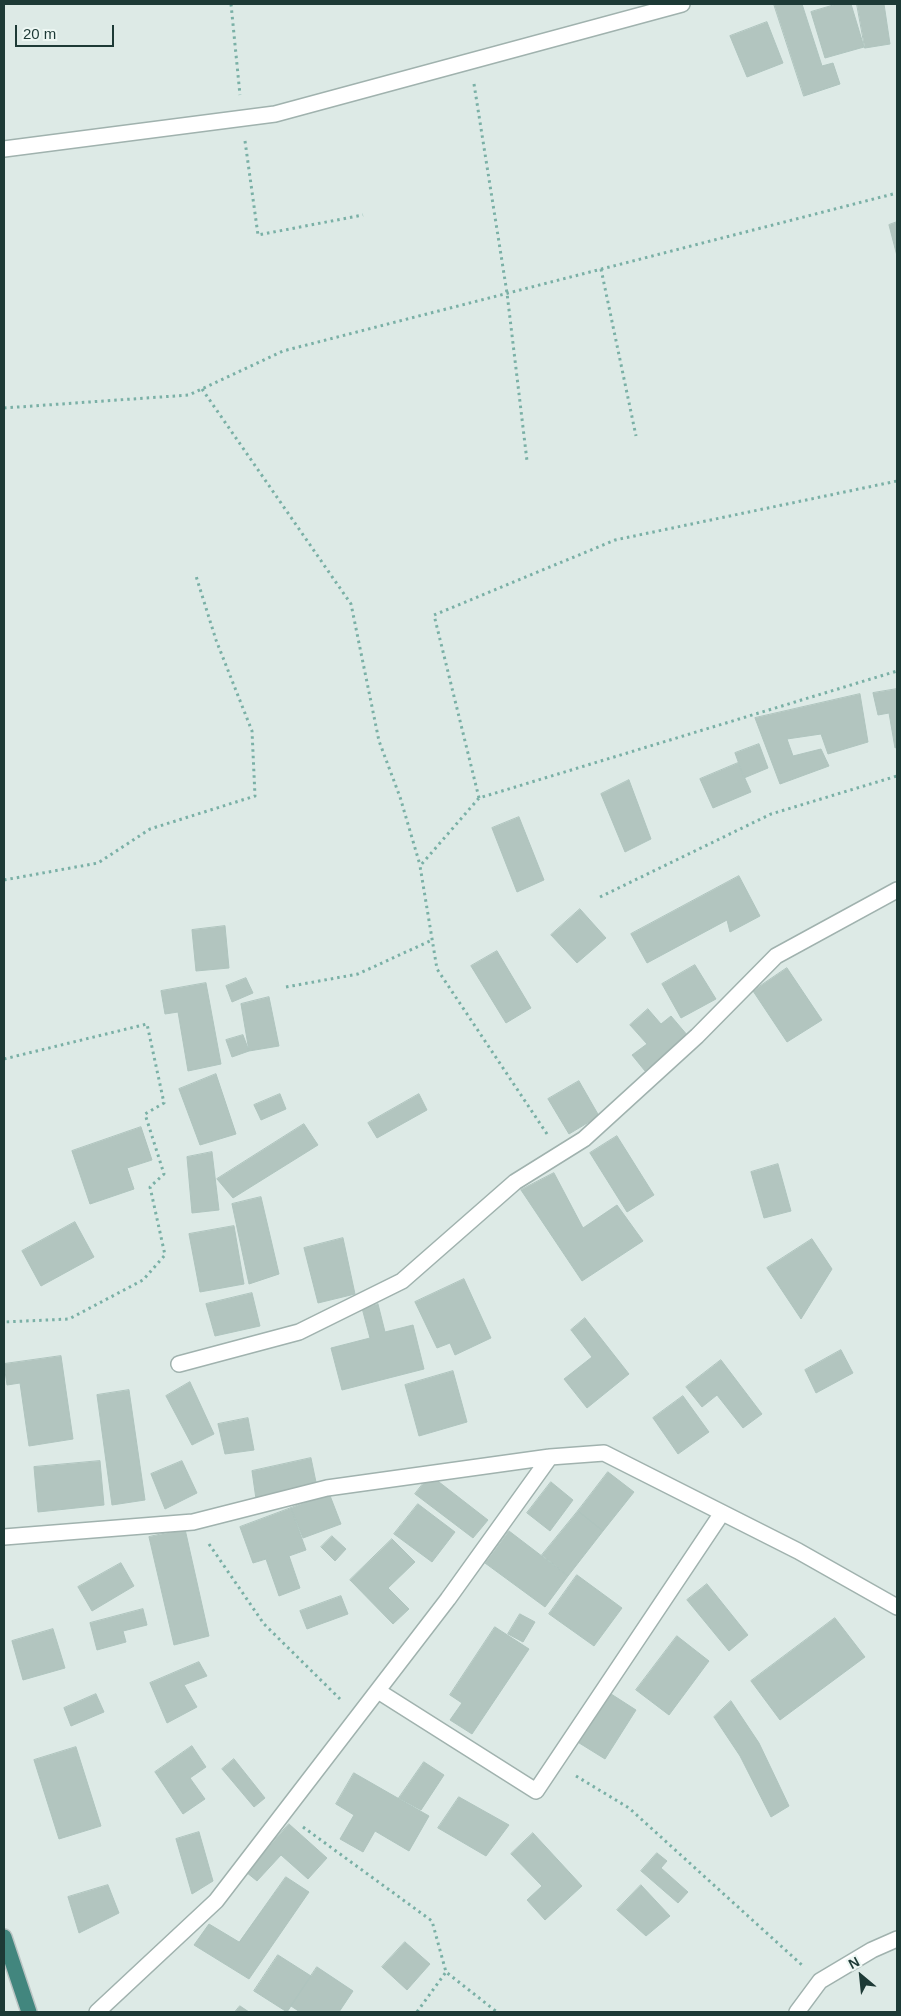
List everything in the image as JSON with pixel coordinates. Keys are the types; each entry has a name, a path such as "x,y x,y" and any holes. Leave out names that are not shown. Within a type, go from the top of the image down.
{"highway":[{"path":"4,1937 29,2012"}],"street":[{"path":"4,148 275,114 682,4"},
{"path":"179,1364 299,1332 402,1281 515,1182 584,1139 697,1036 776,956 897,890"},
{"path":"4,1537 193,1522 327,1488 550,1457 604,1453 798,1551 897,1607"},
{"path":"97,2012 216,1901 448,1599 550,1457"},
{"path":"378,1691 536,1791 722,1513"},
{"path":"797,2012 820,1981 872,1950 897,1939"}],"path":[{"path":"230,4 242,118 258,235 363,215"},
{"path":"470,61 507,293 527,461"},
{"path":"4,408 189,395 283,351 897,193"},
{"path":"601,269 636,436"},
{"path":"202,389 351,604 379,741 400,797 420,866 437,969 560,1154"},
{"path":"480,798 434,615 615,540 897,481"},
{"path":"4,880 98,863 150,829 255,796 252,731 216,640 196,576"},
{"path":"420,866 480,798 897,671"},
{"path":"600,897 771,814 897,776"},
{"path":"286,987 358,974 432,940"},
{"path":"4,1059 147,1024 164,1103 145,1114 164,1174 150,1187 165,1255 143,1280 69,1319 4,1322"},
{"path":"193,1522 264,1624 358,1717"},
{"path":"555,1763 629,1808 820,1981"},
{"path":"284,1813 432,1921 446,1972 497,2012"},
{"path":"417,2012 446,1972"}],"building":[{"path":"774,4 802,4 822,66 833,63 840,84 804,96"},
{"path":"837,4 851,4 864,47 825,58 811,12"},
{"path":"857,4 884,4 890,44 865,48"},
{"path":"767,22 783,63 747,77 730,36"},
{"path":"897,222 897,256 889,225"},
{"path":"897,689 897,747 895,748 889,713 878,715 873,693"},
{"path":"860,694 868,742 828,754 821,734 787,739 793,756 821,749 829,766 780,784 755,718"},
{"path":"759,744 768,768 744,778 735,753"},
{"path":"738,763 751,792 713,808 700,779"},
{"path":"629,780 651,839 625,852 601,794"},
{"path":"519,817 544,880 517,892 492,828"},
{"path":"739,876 760,916 730,932 727,920 647,963 631,934"},
{"path":"580,909 606,938 577,963 551,935"},
{"path":"225,926 229,968 196,971 192,930"},
{"path":"497,951 531,1008 506,1023 471,966"},
{"path":"695,965 716,999 681,1018 662,984"},
{"path":"787,968 822,1020 787,1042 753,991"},
{"path":"246,978 253,993 232,1002 226,986"},
{"path":"206,983 221,1064 188,1071 178,1012 165,1014 161,991"},
{"path":"269,997 279,1046 249,1051 241,1004"},
{"path":"648,1009 661,1024 671,1016 688,1036 645,1071 632,1055 647,1044 630,1025"},
{"path":"243,1035 249,1051 232,1057 226,1040"},
{"path":"216,1074 236,1134 200,1145 179,1089"},
{"path":"579,1081 599,1116 569,1134 548,1099"},
{"path":"280,1094 286,1109 261,1120 254,1105"},
{"path":"419,1094 427,1110 377,1138 368,1123"},
{"path":"304,1124 318,1145 233,1198 217,1179"},
{"path":"141,1127 152,1160 127,1168 134,1189 90,1204 72,1151"},
{"path":"617,1136 654,1195 627,1212 590,1153"},
{"path":"212,1152 219,1210 192,1213 187,1157"},
{"path":"778,1164 791,1211 764,1218 751,1172"},
{"path":"554,1173 583,1228 617,1205 643,1241 582,1281 521,1190"},
{"path":"261,1197 279,1274 249,1284 232,1204"},
{"path":"75,1222 94,1257 41,1286 22,1251"},
{"path":"234,1226 244,1284 200,1292 189,1234"},
{"path":"343,1238 355,1294 318,1303 304,1248"},
{"path":"812,1239 832,1269 801,1319 767,1268"},
{"path":"464,1279 491,1338 455,1355 450,1343 437,1348 415,1302"},
{"path":"252,1293 260,1326 215,1336 206,1304"},
{"path":"378,1304 385,1332 413,1325 424,1369 342,1390 331,1348 370,1338 362,1308"},
{"path":"585,1318 629,1374 587,1408 564,1379 592,1357 571,1330"},
{"path":"841,1350 853,1373 816,1393 805,1370"},
{"path":"61,1356 73,1439 29,1446 20,1383 7,1385 4,1364"},
{"path":"721,1360 762,1414 743,1428 717,1395 702,1407 686,1387"},
{"path":"453,1371 467,1422 419,1436 405,1385"},
{"path":"190,1382 214,1434 192,1445 166,1396"},
{"path":"129,1390 145,1500 112,1505 97,1395"},
{"path":"683,1396 709,1432 678,1454 653,1418"},
{"path":"248,1418 254,1450 225,1454 218,1424"},
{"path":"311,1458 317,1487 256,1499 252,1471"},
{"path":"100,1461 104,1505 38,1512 34,1467"},
{"path":"182,1461 197,1493 165,1509 151,1474"},
{"path":"608,1472 634,1492 603,1531 578,1511"},
{"path":"430,1475 488,1520 473,1538 415,1494"},
{"path":"551,1482 573,1500 550,1531 527,1513"},
{"path":"329,1493 341,1524 303,1538 291,1508"},
{"path":"418,1504 455,1532 432,1562 394,1534"},
{"path":"291,1508 306,1550 289,1556 300,1588 279,1596 266,1559 253,1563 240,1527"},
{"path":"578,1511 603,1531 568,1576 542,1555"},
{"path":"185,1529 209,1636 174,1645 149,1537"},
{"path":"509,1531 568,1576 545,1607 485,1563"},
{"path":"332,1536 346,1549 335,1561 321,1547"},
{"path":"392,1539 415,1562 388,1588 409,1609 393,1624 350,1580"},
{"path":"121,1563 134,1586 92,1611 78,1587"},
{"path":"577,1575 622,1608 594,1646 549,1614"},
{"path":"707,1584 748,1635 729,1651 687,1600"},
{"path":"341,1596 348,1614 307,1629 300,1611"},
{"path":"143,1609 147,1625 123,1631 126,1642 97,1650 90,1623"},
{"path":"520,1614 535,1622 523,1642 508,1634"},
{"path":"835,1618 865,1657 780,1720 751,1681"},
{"path":"495,1627 529,1649 472,1734 450,1720 462,1703 450,1695"},
{"path":"53,1629 65,1668 23,1680 12,1641"},
{"path":"677,1636 709,1661 669,1715 636,1690"},
{"path":"199,1662 207,1676 184,1685 197,1707 167,1723 150,1683"},
{"path":"608,1692 636,1710 605,1759 576,1741"},
{"path":"96,1694 104,1712 71,1726 64,1708"},
{"path":"731,1701 759,1743 789,1806 771,1817 740,1756 714,1717"},
{"path":"192,1746 206,1767 190,1778 205,1799 183,1814 155,1772"},
{"path":"76,1747 101,1826 59,1839 34,1760"},
{"path":"234,1759 265,1798 254,1807 222,1769"},
{"path":"424,1762 444,1775 421,1810 399,1798"},
{"path":"354,1773 429,1816 409,1851 375,1831 363,1852 340,1839 354,1815 336,1804"},
{"path":"459,1797 509,1825 486,1856 438,1828"},
{"path":"289,1824 327,1858 308,1879 281,1855 257,1881 246,1872"},
{"path":"199,1832 213,1881 192,1894 176,1839"},
{"path":"533,1833 582,1886 545,1920 527,1900 542,1886 511,1854"},
{"path":"657,1853 667,1861 661,1868 688,1892 678,1903 641,1871"},
{"path":"286,1877 309,1892 249,1979 194,1945 209,1924 239,1942"},
{"path":"108,1885 119,1913 79,1933 68,1897"},
{"path":"641,1885 670,1916 646,1936 617,1910"},
{"path":"405,1942 430,1964 407,1990 382,1967"},
{"path":"278,1955 311,1976 287,2012 254,1991"},
{"path":"317,1967 353,1991 339,2012 300,2012 291,2006"},
{"path":"240,2006 249,2012 235,2012"}]}
